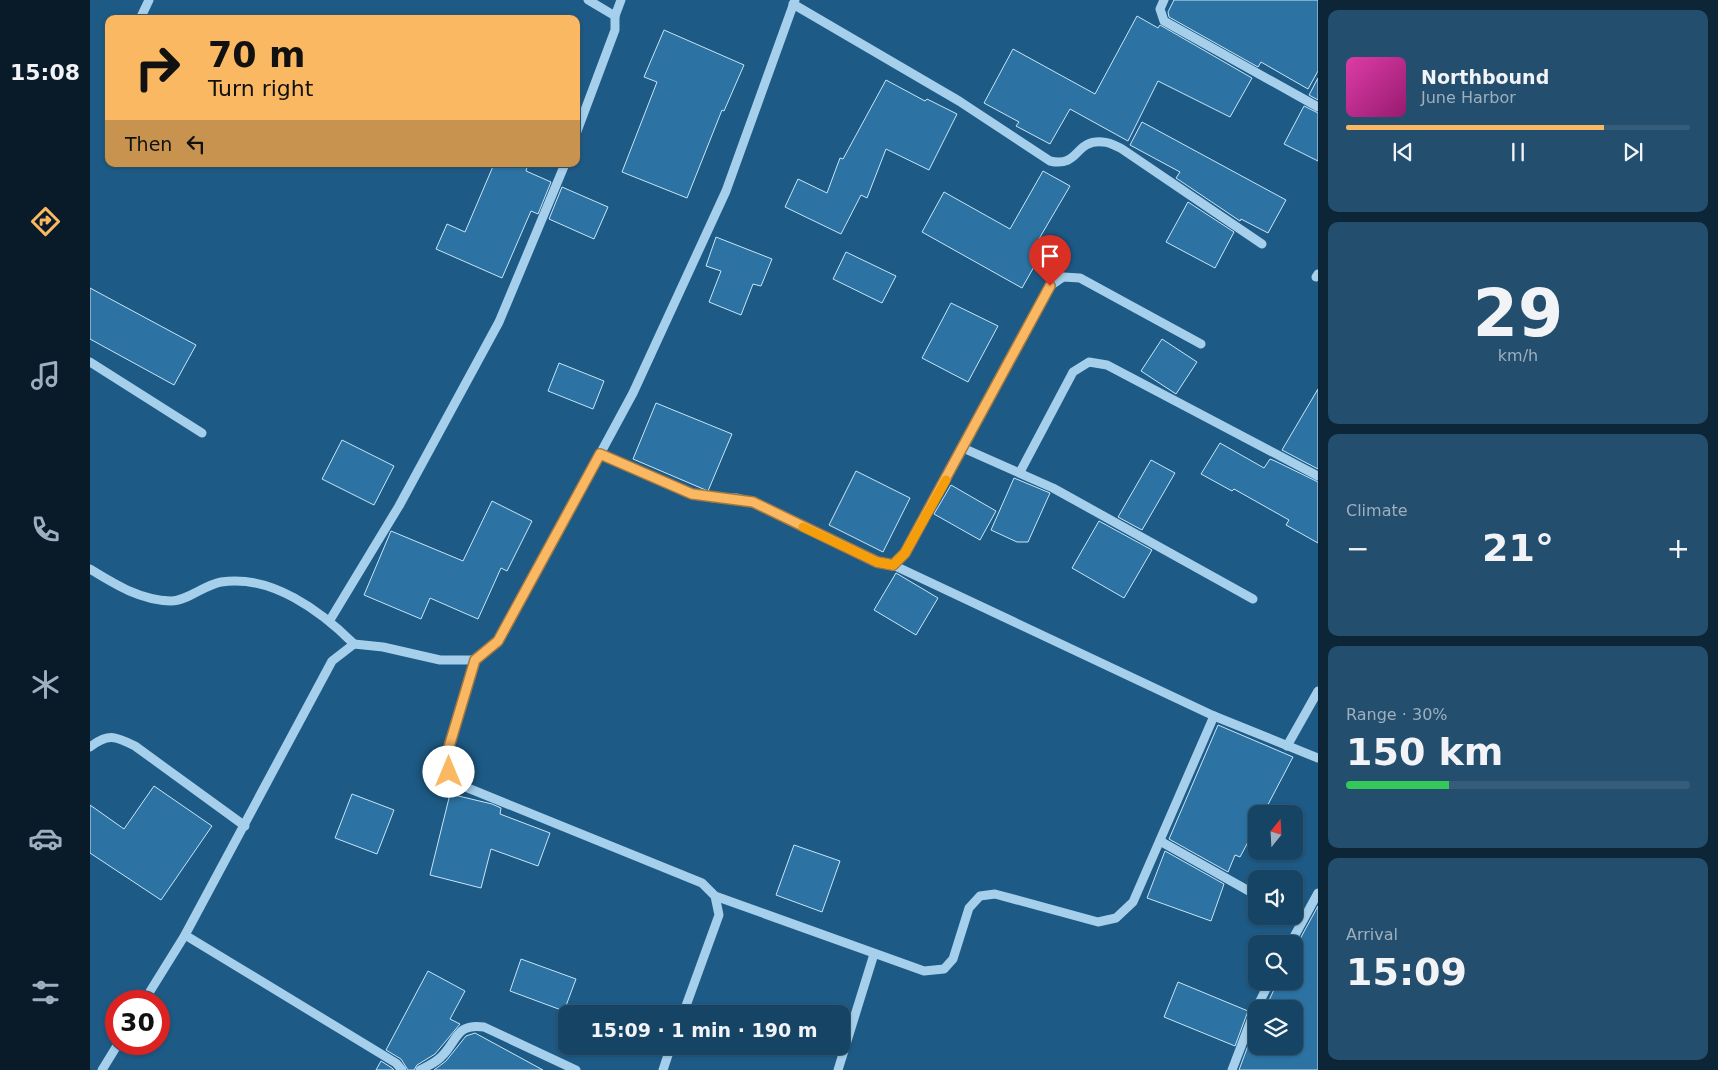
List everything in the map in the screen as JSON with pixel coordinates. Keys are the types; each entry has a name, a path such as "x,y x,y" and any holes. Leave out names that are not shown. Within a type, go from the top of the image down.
{"street":[{"path":"142,15 149,0"},
{"path":"588,0 615,16"},
{"path":"580,123 615,30 615,16 621,0"},
{"path":"1164,0 1160,9 1164,21 1318,108"},
{"path":"1214,716 1134,902 1116,918 1098,922 995,894 980,896 970,908 953,959 944,969 924,971 715,896 702,883 464,786 449,772 448,750 475,660 498,641 633,393 726,191 794,2 959,101 1050,161 1062,164 1071,159 1085,144 1103,142 1122,148 1262,244"},
{"path":"330,620 399,506 498,322 564,167"},
{"path":"893,565 905,553 1050,286 1062,277 1080,278 1201,344"},
{"path":"90,362 202,433"},
{"path":"1020,472 1074,372 1089,362 1107,365 1318,476"},
{"path":"963,448 1020,472 1253,599"},
{"path":"600,454 692,494 753,502 877,562 893,565 1214,716 1318,758"},
{"path":"90,569 143,598 173,601 219,582 246,580 272,587 330,620 354,644 383,647 440,660 475,660"},
{"path":"151,990 185,934 245,826 332,661 354,644"},
{"path":"1287,746 1318,691"},
{"path":"90,747 102,738 118,737 135,746 245,826"},
{"path":"1160,840 1248,890"},
{"path":"1303,912 1318,892"},
{"path":"686,1005 718,915 715,896"},
{"path":"185,934 396,1063 402,1070"},
{"path":"838,1070 874,954"},
{"path":"1232,1070 1252,1016 1265,990"},
{"path":"420,1070 442,1056 461,1030 471,1026 484,1028 576,1070"},
{"path":"102,1070 111,1055"},
{"path":"663,1070 668,1055"}],"building":[{"path":"1174,0 1318,0 1318,71 1308,89 1261,62 1258,67 1169,17 1168,12"},
{"path":"1137,16 1158,28 1160,25 1252,78 1230,117 1158,81 1128,141 1070,109 1050,144 1016,126 1019,122 984,103 1013,49 1095,94"},
{"path":"664,30 744,65 724,111 722,110 687,198 622,172 657,82 644,77"},
{"path":"1318,78 1318,100 1309,95"},
{"path":"886,80 925,101 927,99 957,114 929,170 886,149 867,198 861,195 841,234 785,207 798,179 827,193 840,158 843,159"},
{"path":"1304,106 1318,113 1318,161 1284,144"},
{"path":"1142,122 1286,200 1268,233 1241,219 1240,221 1176,178 1180,172 1130,145"},
{"path":"493,167 527,167 526,171 551,182 538,214 531,211 502,278 436,249 447,224 465,232"},
{"path":"1043,171 1070,186 1036,244 1044,249 1022,288 922,232 944,192 1010,229"},
{"path":"562,187 608,207 594,239 549,219"},
{"path":"1188,202 1234,232 1215,268 1166,242"},
{"path":"716,237 772,259 761,286 753,284 741,315 709,302 721,271 706,266"},
{"path":"846,252 896,276 882,303 833,279"},
{"path":"90,288 196,345 174,385 90,339"},
{"path":"951,303 998,326 968,382 922,358"},
{"path":"1162,339 1197,362 1176,394 1141,371"},
{"path":"559,363 604,381 593,409 548,391"},
{"path":"1318,389 1318,469 1282,450"},
{"path":"656,403 732,434 708,491 633,459"},
{"path":"342,440 394,466 374,505 322,479"},
{"path":"1220,443 1264,468 1270,459 1318,482 1318,543 1286,525 1289,520 1234,489 1232,491 1201,474"},
{"path":"1151,460 1175,473 1142,530 1118,517"},
{"path":"856,471 910,498 883,552 829,525"},
{"path":"1014,478 1050,493 1028,542 1017,542 991,530"},
{"path":"951,485 996,511 980,540 934,514"},
{"path":"492,501 532,521 507,571 501,568 478,619 430,598 421,619 364,595 391,531 463,561"},
{"path":"1099,521 1152,550 1124,598 1072,568"},
{"path":"896,573 938,598 916,635 874,610"},
{"path":"1218,725 1293,757 1268,805 1248,805 1248,842 1240,857 1235,855 1228,872 1169,839"},
{"path":"154,786 212,826 161,900 90,853 90,805 124,829"},
{"path":"352,794 394,810 377,854 335,838"},
{"path":"450,794 492,804 501,808 500,814 550,833 538,866 491,849 481,888 430,875"},
{"path":"794,845 840,861 822,912 776,895"},
{"path":"1165,851 1224,884 1211,921 1147,898"},
{"path":"1318,906 1318,1070 1239,1070 1248,1046 1248,1055 1303,1055 1303,1000 1269,1000 1274,990 1303,990 1302,935"},
{"path":"521,959 576,979 566,1005 558,1005 558,1009 510,991"},
{"path":"428,971 465,991 450,1019 460,1024 435,1054 417,1065 414,1070 408,1070 401,1059 386,1050"},
{"path":"1178,982 1248,1011 1235,1046 1164,1017"},
{"path":"475,1033 543,1070 434,1070 446,1061 466,1036"},
{"path":"381,1061 392,1068 394,1070 376,1070"}],"slow traffic":[{"path":"803,527 877,562 893,565 905,553 946,480"}],"route":[{"path":"449,772 448,750 475,660 498,641 600,454 692,494 714,498 736,498 753,502 877,562 893,565 905,553 1050,286"}]}
